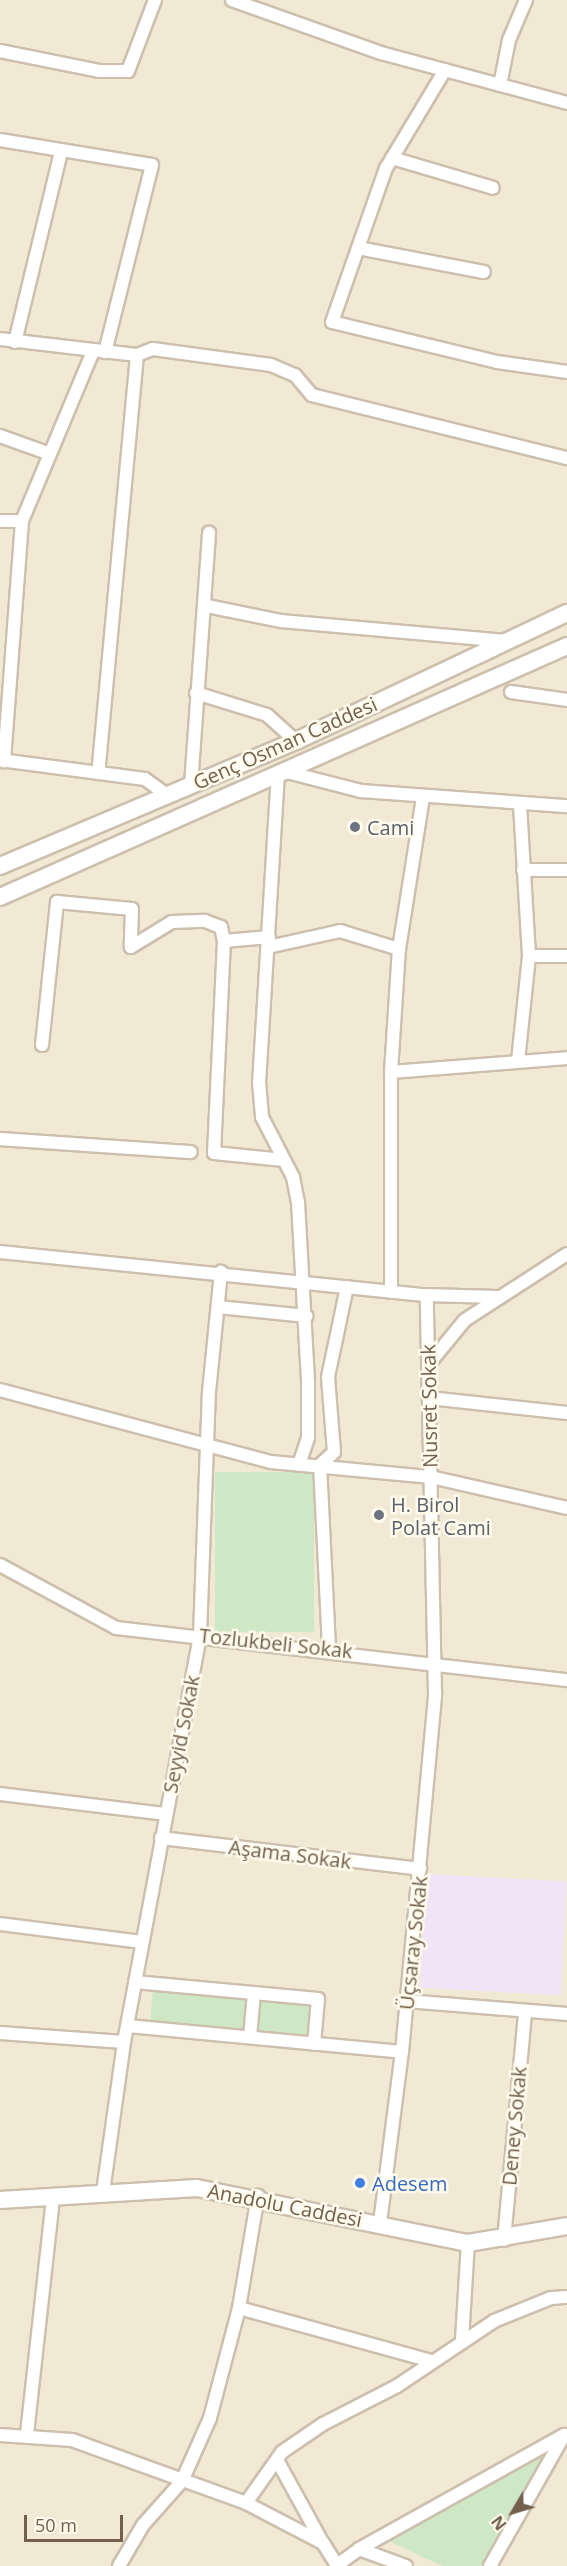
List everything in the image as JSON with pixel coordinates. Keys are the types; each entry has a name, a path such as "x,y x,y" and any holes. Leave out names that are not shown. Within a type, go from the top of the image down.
{"main road":[{"name":"Genç Osman Caddesi","path":"0,866 296,741 567,613"},
{"name":"Genç Osman Caddesi","path":"0,897 567,646"},
{"name":"Anadolu Caddesi","path":"0,2200 197,2188 258,2196 468,2243 504,2240 567,2226"}],"street":[{"path":"0,51 99,71 128,71 155,0"},
{"path":"232,0 445,70 567,103"},
{"path":"500,85 508,40 526,0"},
{"path":"445,70 392,158 332,322 497,362 567,372"},
{"path":"0,140 61,152 152,165 99,351 50,454 22,521 2,760 145,779 167,795"},
{"path":"15,342 61,152"},
{"path":"392,158 493,188"},
{"path":"358,248 484,272"},
{"path":"0,339 137,356 153,349 271,365 296,375 312,394 567,458"},
{"path":"98,773 137,356"},
{"path":"0,436 50,454"},
{"path":"0,521 22,521"},
{"path":"191,785 196,693 207,606 209,533"},
{"path":"207,606 280,621 506,641"},
{"path":"512,692 567,700"},
{"path":"196,693 267,715 296,741"},
{"path":"299,1464 308,1438 307,1316 298,1202 284,1160 262,1117 259,1082 281,772 361,791 520,806 567,806"},
{"path":"390,1292 391,1072 399,949 423,798"},
{"path":"518,1061 529,956 520,806"},
{"path":"524,870 567,870"},
{"path":"42,1045 57,902 132,909 131,947 172,922 205,921 221,927 224,941 213,1153 284,1160"},
{"path":"224,941 268,942 340,931 399,949"},
{"path":"529,956 567,956"},
{"path":"391,1072 567,1058"},
{"path":"0,1139 191,1152"},
{"path":"0,1252 221,1272 390,1292 497,1297"},
{"path":"428,1365 465,1320 497,1297 567,1254"},
{"name":"Seyyid Sokak","path":"104,2192 124,2042 200,1635 208,1447 221,1272"},
{"path":"328,1648 320,1465 334,1452 328,1377 347,1287"},
{"name":"Nusret Sokak","path":"427,1295 431,1477 431,1661"},
{"path":"218,1306 307,1316"},
{"path":"0,1390 208,1447 299,1464 431,1477 567,1508"},
{"path":"429,1398 567,1413"},
{"name":"Tozlukbeli Sokak","path":"0,1565 116,1628 328,1648 567,1680"},
{"name":"Üçsaray Sokak","path":"380,2223 402,2052 420,1869 435,1693 431,1661"},
{"path":"0,1794 165,1814"},
{"name":"Aşama Sokak","path":"161,1838 420,1869"},
{"path":"0,1924 142,1942"},
{"path":"135,1982 318,1999 314,2044"},
{"path":"250,2037 254,1993"},
{"path":"406,2001 567,2014"},
{"name":"Deney Sokak","path":"504,2240 525,2012"},
{"path":"128,2026 402,2052"},
{"path":"0,2032 124,2042"},
{"path":"119,2566 143,2525 182,2481 210,2418 239,2308 258,2196"},
{"path":"27,2434 53,2197"},
{"path":"462,2340 468,2243"},
{"path":"246,2503 277,2460 323,2424 432,2361 494,2321 551,2298 567,2298"},
{"path":"239,2308 432,2361"},
{"path":"277,2460 322,2543 337,2565 359,2549 566,2433"},
{"path":"490,2566 566,2433"},
{"path":"0,2435 27,2434 72,2440 246,2503 322,2543"},
{"path":"359,2549 406,2566"}],"shaded area":[{"path":"0,0 567,0 567,2566 0,2566"},
{"path":"426,1874 567,1881 561,1995 420,1988"}],"green space":[{"path":"215,1472 314,1472 314,1632 215,1632"},
{"path":"153,1989 312,2003 310,2035 150,2021"},
{"path":"545,2454 481,2566 442,2566 387,2540"}],"place":[{"name":"Cami","path":"355,827"},
{"name":"H. Birol Polat Cami","path":"379,1515"},
{"name":"Adesem","path":"360,2183"}]}
